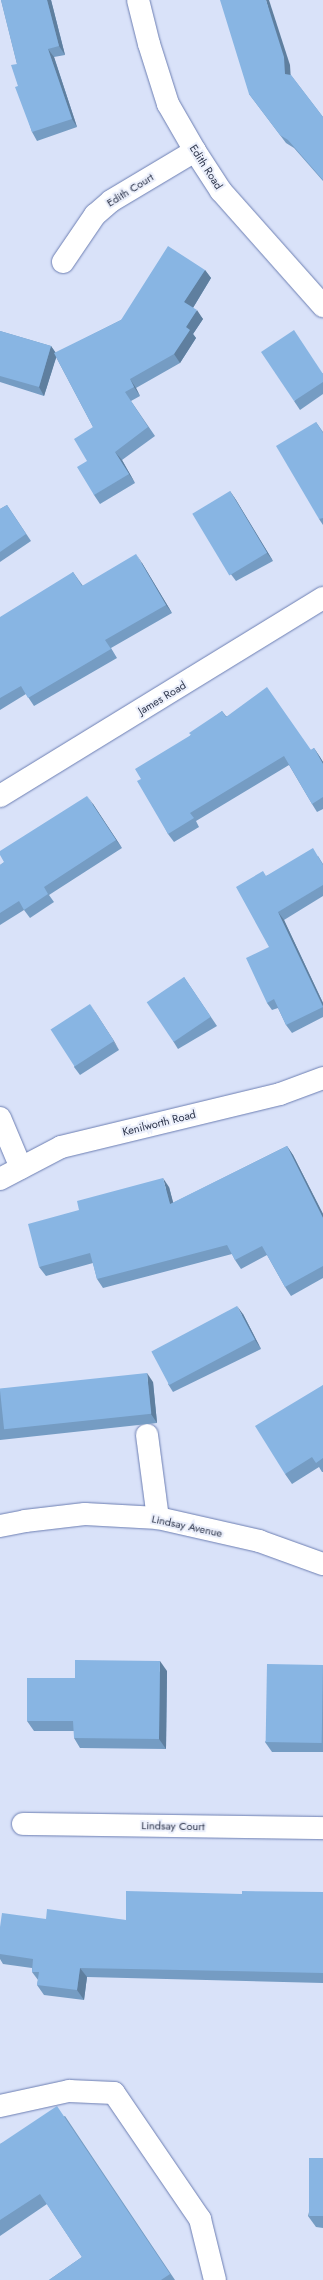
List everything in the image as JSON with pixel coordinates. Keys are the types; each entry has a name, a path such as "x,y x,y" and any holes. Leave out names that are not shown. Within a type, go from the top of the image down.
{"street":[{"name":"Edith Road","path":"138,0 149,44 168,104 195,151 221,191 323,306"},
{"name":"Edith Court","path":"63,262 95,215 111,201 195,151"},
{"name":"James Road","path":"0,796 323,598"},
{"name":"Kenilworth Road","path":"0,1179 61,1147 280,1094 323,1078"},
{"path":"0,1118 21,1168"},
{"path":"147,1436 158,1518"},
{"name":"Lindsay Avenue","path":"0,1526 25,1521 85,1514 158,1518 259,1542 323,1564"},
{"name":"Lindsay Court","path":"23,1824 323,1828"},
{"path":"0,2106 69,2091 114,2093 200,2219 215,2280"}],"building":[{"path":"1,0 47,0 59,46 48,49 72,119 32,132 15,87 18,86 11,65 17,64"},
{"path":"220,0 266,0 284,57 285,74 291,75 323,117 323,180 288,140 280,135 249,94"},
{"path":"168,246 205,270 184,302 197,310 186,327 190,330 174,354 130,379 134,387 125,392 148,427 115,452 129,474 94,495 77,467 87,461 74,439 93,427 54,353 121,320"},
{"path":"294,330 323,374 323,382 294,401 261,352"},
{"path":"0,331 51,346 39,387 0,376"},
{"path":"316,422 323,433 323,518 319,519 276,446"},
{"path":"230,491 267,553 229,575 192,514"},
{"path":"7,505 26,534 0,552 0,509"},
{"path":"136,554 166,605 105,640 111,649 28,698 21,686 0,698 0,617 73,572 82,586"},
{"path":"267,687 311,750 314,748 323,764 323,797 312,804 284,756 190,813 194,818 168,834 137,781 141,779 135,769 191,735 189,733 222,711 226,717"},
{"path":"87,796 116,840 44,887 48,894 24,910 19,901 0,913 0,865 4,862 0,855 0,851"},
{"path":"313,848 323,865 323,885 278,912 323,1007 286,1025 274,999 267,1003 246,958 269,947 236,887 263,871 266,876"},
{"path":"184,977 211,1017 174,1042 147,1002"},
{"path":"90,1004 114,1041 75,1066 51,1030"},
{"path":"287,1146 323,1218 323,1266 285,1287 262,1246 235,1260 227,1245 97,1279 90,1253 39,1267 28,1224 79,1210 77,1201 163,1178 170,1204"},
{"path":"237,1306 255,1340 169,1385 151,1352"},
{"path":"147,1373 151,1414 4,1429 0,1388"},
{"path":"323,1385 323,1458 316,1463 312,1457 285,1474 255,1426"},
{"path":"75,1660 160,1661 159,1739 74,1738 73,1721 27,1721 27,1678 75,1678"},
{"path":"267,1664 323,1665 322,1743 266,1742"},
{"path":"126,1891 242,1894 242,1891 323,1892 323,1973 80,1968 77,1990 37,1985 39,1972 32,1972 33,1959 0,1954 0,1927 2,1913 46,1919 47,1909 126,1920"},
{"path":"57,2106 170,2274 161,2280 49,2280 82,2257 40,2194 0,2220 0,2144"},
{"path":"309,2158 323,2158 323,2216 309,2216"}]}
